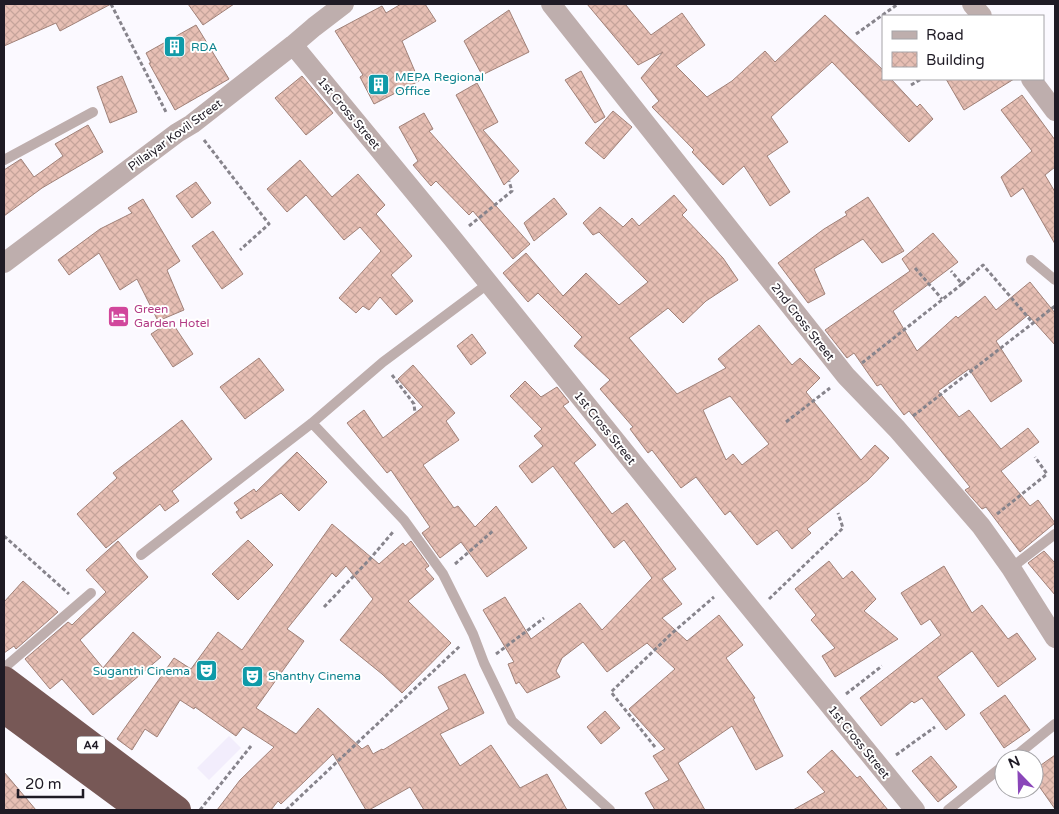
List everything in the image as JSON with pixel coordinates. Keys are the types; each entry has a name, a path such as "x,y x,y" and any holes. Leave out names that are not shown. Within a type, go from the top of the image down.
{"highway":[{"name":"A4","path":"4,680 177,810"},
{"name":"A4","path":"4,709 141,810"}],"street":[{"name":"Pillaiyar Kovil Street","path":"4,263 293,45 344,4"},
{"name":"2nd Cross Street","path":"551,4 846,376 897,428 981,526 1050,618 1055,638"},
{"path":"972,4 981,15"},
{"name":"1st Cross Street","path":"293,45 489,283 754,614 916,810"},
{"path":"1032,80 1055,111"}],"lane":[{"path":"4,160 92,112"},
{"path":"1031,260 1055,280"},
{"path":"142,555 312,423 383,362 489,283"},
{"path":"312,423 404,520 443,574 473,634 484,663 512,721 610,810"},
{"path":"1011,568 1055,534"},
{"path":"4,668 91,593"},
{"path":"1024,749 1055,724"},
{"path":"948,810 994,773"}],"path":[{"path":"112,4 184,128 269,224 240,250"},
{"path":"883,15 898,4"},
{"path":"856,34 882,15"},
{"path":"911,85 919,80"},
{"path":"453,239 512,191 509,181"},
{"path":"786,422 962,284 983,265 1033,323"},
{"path":"915,268 942,299"},
{"path":"951,271 962,284"},
{"path":"897,428 1055,306"},
{"path":"383,362 414,404 415,412"},
{"path":"981,526 1047,474 1035,457"},
{"path":"754,614 843,528 838,513"},
{"path":"324,607 404,520"},
{"path":"443,574 494,530"},
{"path":"4,536 80,603"},
{"path":"655,747 610,692 671,634 730,583"},
{"path":"484,663 544,618"},
{"path":"286,810 473,634"},
{"path":"830,706 882,666"},
{"path":"879,766 935,727"},
{"path":"200,810 251,746"}],"shaded area":[{"path":"229,736 241,748 209,780 197,768"}],"building":[{"path":"4,4 111,4 60,31 56,23 4,46"},
{"path":"188,4 234,4 203,25"},
{"path":"401,4 425,4 436,21 402,41 419,81 374,104 360,77 363,75 335,31 382,6 386,13"},
{"path":"587,4 625,4 651,35 682,13 705,45 676,66 707,97 732,81 765,51 775,62 825,15 882,69 882,80 892,80 917,107 920,104 933,119 909,142 832,62 771,117 788,142 767,156 790,192 770,206 744,166 723,185 692,152 694,150 652,107 659,101 641,78 663,52 638,65"},
{"path":"509,10 529,52 482,75 464,41"},
{"path":"196,25 229,79 175,110 149,63 151,63 146,53"},
{"path":"581,71 605,117 595,123 565,80"},
{"path":"122,76 137,112 110,123 97,87"},
{"path":"302,76 333,113 306,135 275,98"},
{"path":"947,80 1012,80 964,110"},
{"path":"477,83 498,122 483,130 519,171 504,185 456,95"},
{"path":"1022,95 1055,140 1055,167 1045,175 1055,192 1055,244 1023,188 1011,197 1001,177 1032,151 1001,110"},
{"path":"613,111 632,127 604,159 585,143"},
{"path":"424,113 433,129 429,131 530,244 513,259 473,211 469,215 436,181 431,186 413,165 418,161 399,127"},
{"path":"88,125 103,152 42,188 4,216 4,170 21,159 34,177 63,156 55,144"},
{"path":"300,160 332,197 358,174 385,205 376,214 412,256 391,275 413,301 396,315 380,297 369,310 363,306 356,313 339,298 381,251 360,227 344,240 306,195 287,212 267,189"},
{"path":"196,182 211,203 192,218 176,196"},
{"path":"674,195 687,210 682,215 723,258 738,280 706,301 683,323 668,308 629,338 677,394 726,368 718,359 759,325 792,365 800,358 820,378 806,392 861,460 875,445 889,458 868,480 807,529 811,533 792,549 777,530 757,545 730,511 725,515 696,477 681,488 652,450 648,453 630,429 633,427 600,389 610,380 574,346 582,337 538,293 528,302 503,273 526,253 563,296 586,273 619,305 648,282 599,232 593,235 583,223 600,207 623,227 632,218 639,226","holes":["730,396 769,444 742,465 733,454 726,460 703,410"]},
{"path":"868,197 904,251 882,263 863,239 814,269 825,294 808,303 778,263 824,229 847,215 845,212"},
{"path":"554,198 567,214 534,241 524,223"},
{"path":"143,199 180,261 167,270 184,310 158,321 137,279 120,290 99,253 69,275 58,260 100,229 132,213 128,208"},
{"path":"213,231 243,274 222,289 192,246"},
{"path":"933,233 958,262 893,311 917,351 956,316 958,318 985,296 996,310 1030,282 1055,313 1055,345 1028,315 996,341 1022,381 991,402 969,369 938,391 959,417 969,410 1001,449 1028,428 1039,442 1001,471 1030,506 1038,500 1055,523 1020,552 986,507 982,509 965,490 970,487 909,411 904,415 881,384 877,386 854,353 847,358 825,330 910,271 902,259"},
{"path":"171,321 193,354 173,367 151,334"},
{"path":"472,334 486,353 471,365 457,346"},
{"path":"259,358 284,390 245,419 220,387"},
{"path":"413,365 455,413 446,421 459,440 423,465 454,508 458,506 475,527 496,506 527,548 487,577 461,542 440,558 422,533 430,527 391,470 387,473 347,423 364,410 383,438 423,407 398,379"},
{"path":"525,381 541,397 557,387 569,402 563,406 596,445 574,463 612,514 627,503 676,569 662,579 682,604 662,618 687,641 719,615 743,645 726,658 755,698 753,699 783,756 756,770 732,726 678,763 705,810 655,810 645,793 669,780 653,756 665,749 629,709 675,669 647,643 607,672 583,642 562,658 556,671 560,677 527,693 519,682 516,684 508,664 514,662 483,610 505,597 531,639 580,603 602,630 652,578 624,540 614,548 553,466 532,483 519,466 543,446 534,436 542,429 510,396"},
{"path":"182,420 212,459 172,491 179,501 165,511 160,504 106,548 77,514 117,478 113,473"},
{"path":"297,452 327,482 299,511 281,493 241,519 236,512 239,510 234,503 254,489 256,492"},
{"path":"332,524 379,564 403,543 405,546 411,541 429,566 425,569 434,579 408,601 451,643 402,693 340,640 373,599 346,566 336,577 332,573 287,629 304,641 256,708 296,734 318,708 362,749 368,745 373,754 383,750 449,709 438,687 465,674 484,713 440,734 460,766 491,745 520,788 547,774 567,810 424,810 410,787 366,810 333,754 281,804 278,801 271,810 217,810 240,780 274,747 243,727 236,736 195,707 194,709 180,700 157,737 145,729 132,750 117,739 174,658 191,669 218,632 242,650"},
{"path":"248,540 273,565 238,600 212,574"},
{"path":"118,541 148,577 80,640 103,668 133,632 161,657 93,715 62,679 50,689 25,659 68,622 72,625 106,592 86,570"},
{"path":"1044,551 1055,563 1055,595 1028,563"},
{"path":"829,561 843,579 852,571 876,599 864,611 898,639 835,677 822,656 835,648 811,620 816,615 795,589"},
{"path":"944,566 972,613 982,605 1008,639 1017,633 1036,659 998,687 972,651 937,677 965,715 946,730 922,698 914,703 912,701 881,726 860,698 941,635 930,619 921,625 901,593"},
{"path":"23,581 58,612 16,649 14,646 4,653 4,602"},
{"path":"1005,695 1030,730 1004,748 980,713"},
{"path":"605,711 620,728 601,744 587,727"},
{"path":"832,750 857,778 860,776 888,810 793,810 825,792 807,772"},
{"path":"1055,755 1055,809 1044,793 1044,763"},
{"path":"931,756 957,787 938,802 912,771"},
{"path":"4,772 36,810 4,810"}],"place":[{"name":"RDA","path":"175,47"},
{"name":"MEPA Regional Office","path":"379,84"},
{"name":"Green Garden Hotel","path":"118,316"},
{"name":"Suganthi Cinema","path":"206,671"},
{"name":"Shanthy Cinema","path":"252,676"}]}
